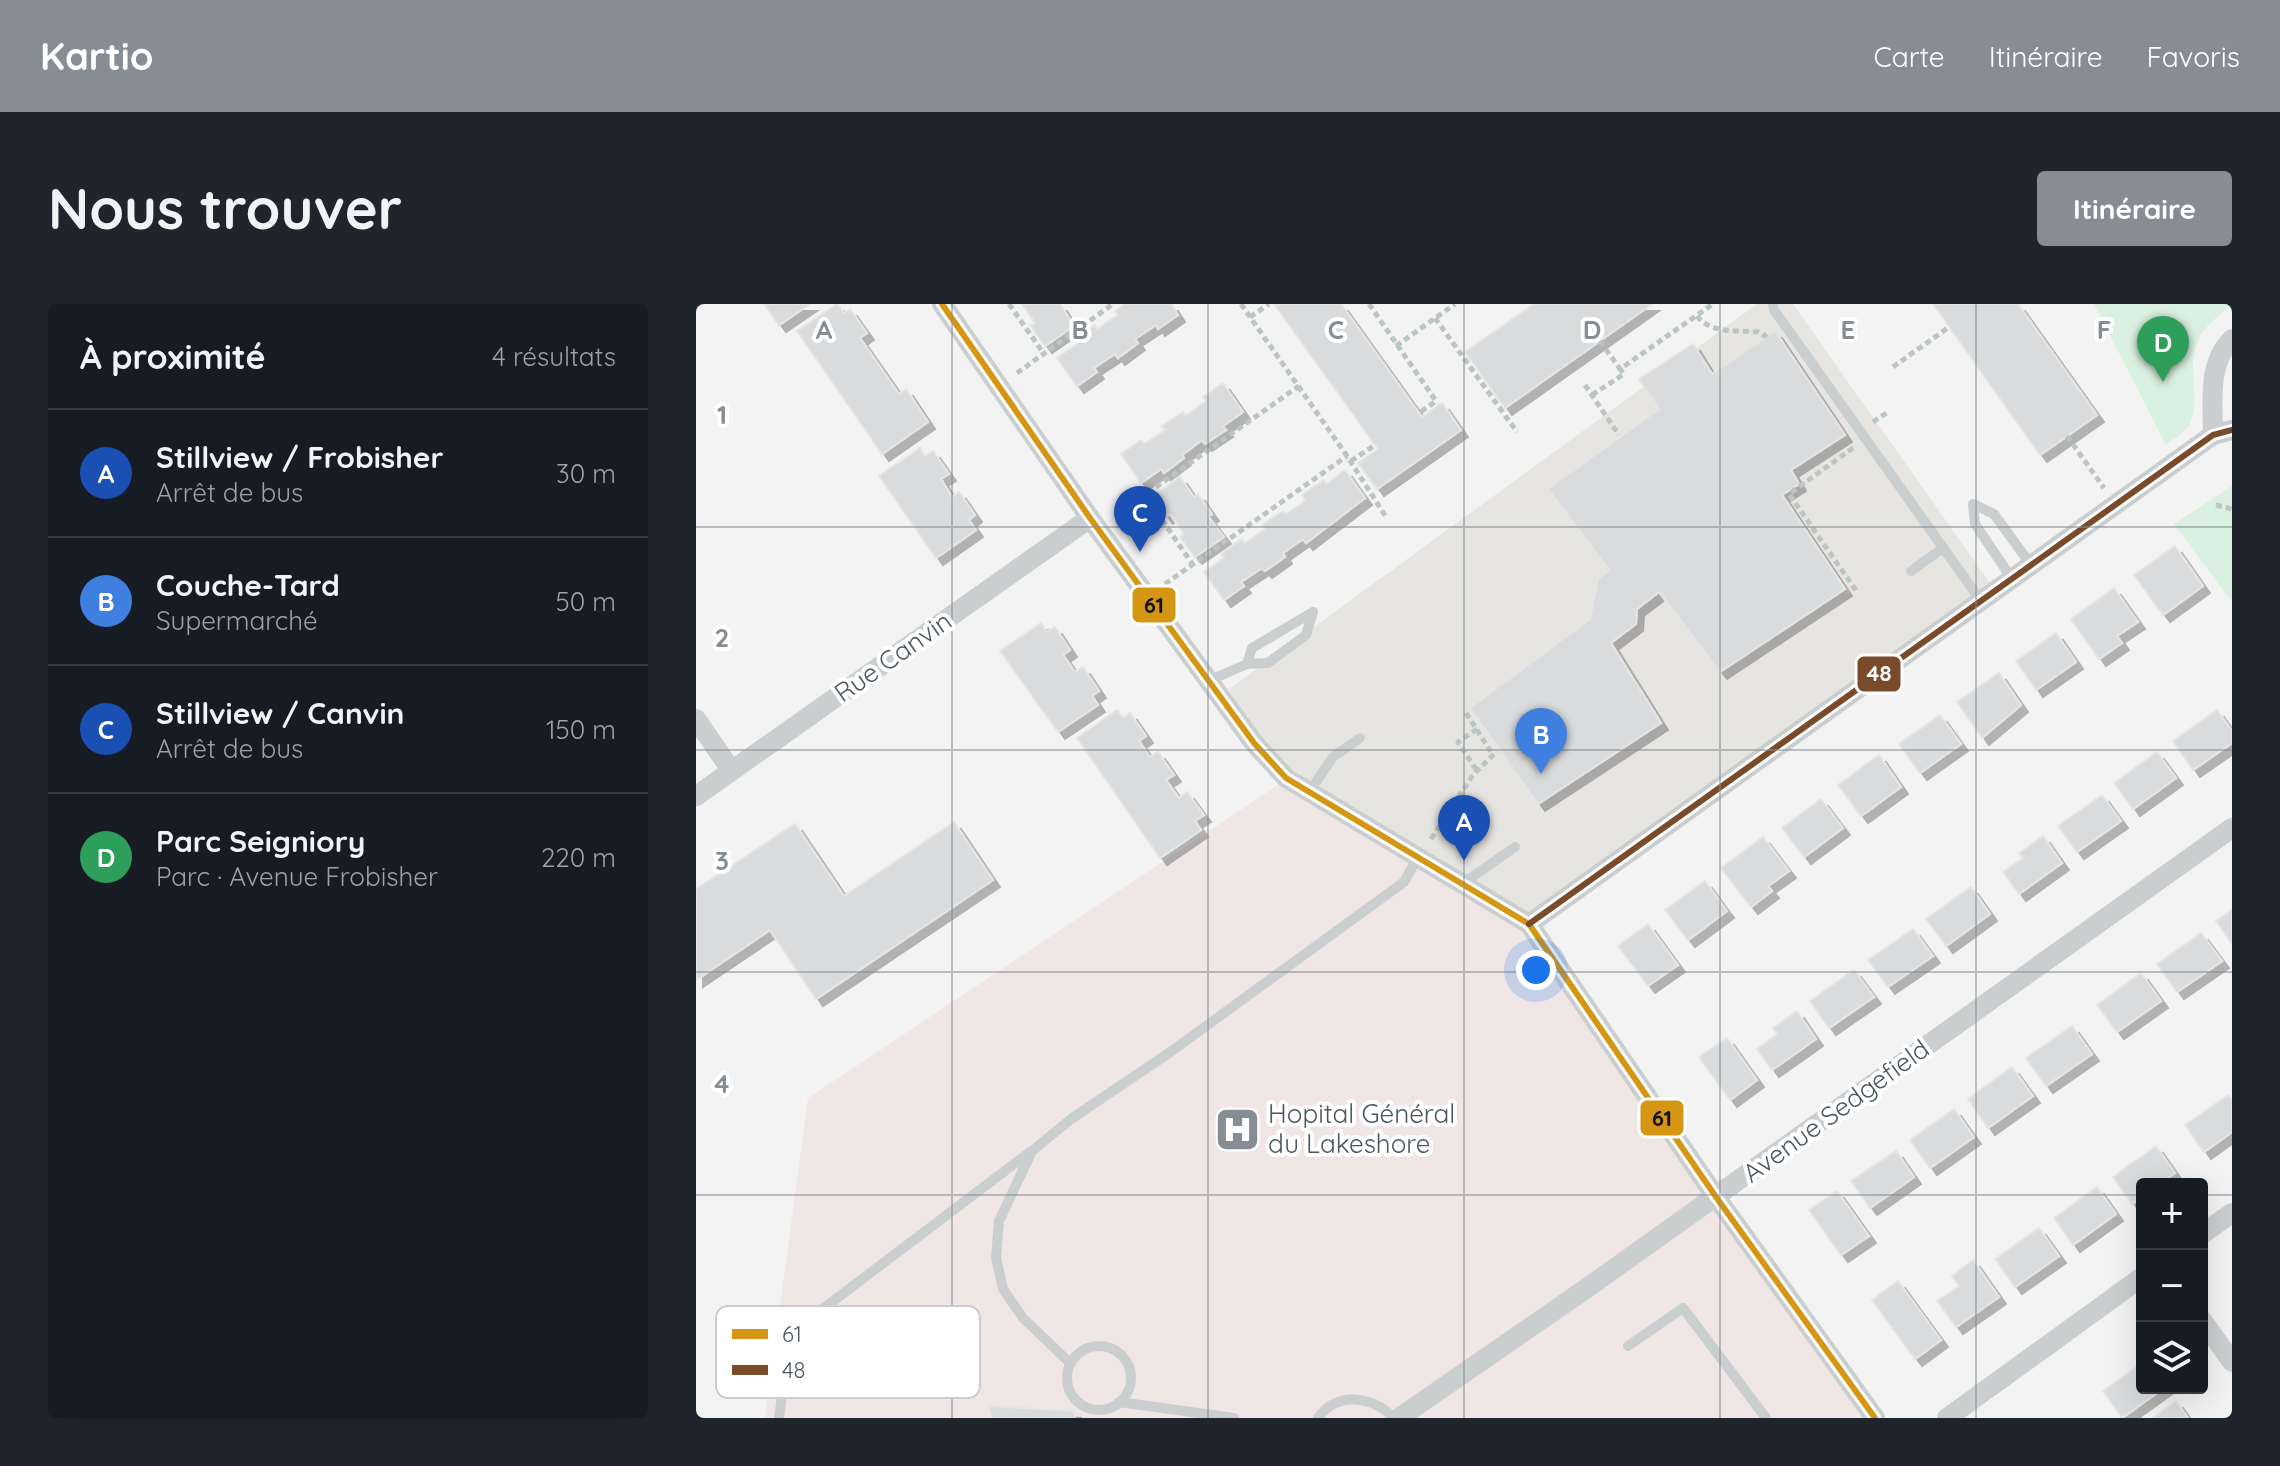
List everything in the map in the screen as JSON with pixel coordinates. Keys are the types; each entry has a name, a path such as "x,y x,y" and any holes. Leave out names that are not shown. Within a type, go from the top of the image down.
{"street":[{"path":"942,304 1090,518 1208,681 1254,743 1286,778 1529,924 1716,1197 1875,1418"},
{"path":"1529,924 2031,565 2223,433 2214,374 2222,349 2232,339"},
{"name":"Rue Canvin","path":"696,796 1090,518"},
{"path":"696,719 731,770"},
{"name":"Avenue Sedgefield","path":"1396,1418 1716,1197 2232,828"},
{"path":"2208,1230 2232,1213"},
{"path":"1947,1418 2136,1281"},
{"path":"2203,1322 2232,1362"}],"lane":[{"path":"1773,304 1774,310 1981,601"},
{"path":"2012,579 1975,524 1973,504 1994,514 2031,565"},
{"path":"1911,571 1943,548"},
{"path":"1208,681 1247,664 1268,663 1306,635 1313,612 1252,648 1247,664"},
{"path":"1309,792 1333,757 1360,738"},
{"path":"1462,884 1515,847"},
{"path":"827,1306 1071,1119 1169,1053 1404,882 1418,857"},
{"path":"1032,1151 999,1221 996,1258 1003,1289 1023,1318 1070,1363"},
{"path":"1628,1346 1683,1308 1766,1418"},
{"path":"1086,1348 1111,1348 1129,1366 1131,1380 1128,1391 1119,1402 1110,1408 1097,1410 1075,1399 1067,1379 1070,1363 1086,1348"},
{"path":"779,1418 782,1398"},
{"path":"1318,1418 1338,1402 1355,1399 1372,1402 1396,1418"},
{"path":"1119,1402 1234,1418"}],"path":[{"path":"1009,304 1044,354"},
{"path":"1015,374 1113,304"},
{"path":"1241,304 1386,517"},
{"path":"1250,317 1269,304"},
{"path":"1369,304 1436,401 1419,413"},
{"path":"1396,346 1455,304"},
{"path":"1620,369 1713,304"},
{"path":"1697,316 1702,323 1714,328 1758,332"},
{"path":"1435,318 1517,432"},
{"path":"1893,367 1949,327"},
{"path":"1592,395 1624,374 1600,341"},
{"path":"1585,385 1619,435"},
{"path":"1115,516 1299,386"},
{"path":"1876,420 1888,412"},
{"path":"2067,436 2104,489"},
{"path":"1163,586 1349,459 1375,445"},
{"path":"1853,448 1789,494 1857,592"},
{"path":"1145,495 1193,565"},
{"path":"2216,505 2232,509"},
{"path":"1431,839 1477,771 1495,753 1466,713"},
{"path":"1477,729 1458,742 1477,771"}],"shaded area":[{"path":"1757,304 1793,304 1990,583 1529,924 1286,778 1254,743 1229,689"},
{"name":"Hopital Général du Lakeshore","path":"1278,785 1529,924 1875,1418 765,1418 768,1398 980,1398 980,1306 780,1306 808,1098"}],"green space":[{"path":"2094,304 2232,304 2199,338 2193,365 2193,415 2185,430 2166,445"},
{"path":"2232,486 2232,602 2174,524"}],"building":[{"path":"764,304 810,304 779,325"},
{"path":"837,304 844,313 850,309 867,333 860,338 899,394 906,389 928,422 882,454 797,331"},
{"path":"1022,304 1060,304 1074,326 1045,346 1031,326 1035,323"},
{"path":"1125,304 1171,304 1178,315 1158,329 1156,325 1135,339 1138,343 1118,358 1115,354 1094,368 1097,372 1077,386 1057,358 1077,344 1074,340 1095,325 1097,329 1118,315 1115,311"},
{"path":"1274,304 1341,304 1422,417 1442,403 1461,430 1377,489 1358,463 1378,449"},
{"path":"1534,304 1652,304 1505,408 1465,352"},
{"path":"1933,304 2018,304 2097,415 2040,455"},
{"path":"1775,331 1845,435 1791,470 1799,484 1782,495 1845,589 1720,672 1659,592 1637,609 1636,624 1611,643 1661,723 1538,804 1470,708 1590,619 1598,579 1609,570 1548,489 1659,409 1639,379 1693,344 1712,374"},
{"path":"1223,383 1243,412 1223,426 1226,430 1205,444 1202,440 1164,473 1161,469 1141,483 1121,454 1141,440 1144,444 1165,430 1162,426 1183,412 1185,416 1206,401 1203,397"},
{"path":"920,448 925,456 933,451 949,474 941,479 952,497 959,492 975,515 969,520 976,530 936,558 879,476"},
{"path":"1345,470 1365,498 1306,543 1303,539 1283,553 1285,557 1265,571 1262,568 1241,582 1244,586 1224,600 1204,572 1224,558 1221,554 1242,539 1245,543 1265,529 1262,525 1305,501 1302,495 1324,480 1326,484"},
{"path":"1180,477 1194,497 1198,494 1212,514 1208,516 1224,537 1195,557 1180,537 1184,534 1170,514 1166,517 1152,497"},
{"path":"2175,546 2203,586 2163,615 2134,575"},
{"path":"2114,588 2138,622 2117,636 2122,643 2099,659 2071,619"},
{"path":"1041,623 1047,632 1055,627 1070,650 1063,655 1075,672 1083,667 1099,691 1092,696 1098,705 1058,732 1000,651"},
{"path":"2056,633 2076,662 2036,690 2016,661"},
{"path":"1999,673 2021,705 1982,738 1957,702"},
{"path":"1117,710 1123,718 1130,713 1146,736 1139,741 1150,757 1158,752 1174,775 1166,780 1179,798 1187,792 1204,815 1195,821 1201,830 1160,858 1077,738"},
{"path":"2217,710 2232,731 2232,743 2193,770 2173,741"},
{"path":"1940,715 1961,744 1920,773 1899,744"},
{"path":"2157,752 2176,778 2133,809 2114,783"},
{"path":"1879,755 1901,787 1861,816 1838,785"},
{"path":"2102,795 2121,821 2077,852 2058,826"},
{"path":"1821,799 1843,828 1804,857 1782,828"},
{"path":"954,822 993,880 816,999 770,930 696,980 696,889 795,824 844,896"},
{"path":"2043,836 2062,863 2019,894 2003,872 2023,858 2019,853"},
{"path":"1763,837 1789,871 1768,886 1772,891 1751,907 1721,868"},
{"path":"1705,881 1727,911 1688,940 1665,910"},
{"path":"1971,887 1990,914 1946,946 1926,919"},
{"path":"2232,910 2232,944 2216,921"},
{"path":"1648,924 1678,965 1648,986 1618,946"},
{"path":"1913,929 1933,956 1888,987 1868,960"},
{"path":"2201,933 2222,961 2177,992 2157,964"},
{"path":"1854,970 1874,997 1829,1028 1810,1001"},
{"path":"2141,973 2161,1001 2117,1032 2097,1005"},
{"path":"1797,1011 1816,1039 1772,1070 1757,1049 1777,1034 1773,1028"},
{"path":"2072,1026 2092,1054 2046,1086 2026,1058"},
{"path":"1727,1038 1757,1080 1730,1100 1699,1057"},
{"path":"2012,1067 2033,1096 1988,1128 1968,1099"},
{"path":"2228,1095 2232,1100 2232,1132 2204,1152 2185,1125"},
{"path":"1954,1109 1974,1137 1930,1168 1910,1140"},
{"path":"2156,1146 2175,1173 2168,1178 2136,1178 2136,1201 2132,1204 2113,1177"},
{"path":"1896,1151 1914,1177 1870,1208 1851,1181"},
{"path":"2097,1187 2116,1214 2073,1245 2054,1218"},
{"path":"1837,1191 1869,1236 1841,1255 1809,1210"},
{"path":"2039,1228 2059,1256 2015,1287 1995,1259"},
{"path":"1973,1260 1999,1297 1956,1327 1937,1301 1959,1286 1952,1276"},
{"path":"1898,1281 1941,1340 1915,1359 1872,1300"},
{"path":"2136,1367 2136,1394 2156,1394 2122,1418 2103,1391"},
{"path":"2176,1401 2188,1418 2153,1418"},
{"path":"989,1406 1074,1411 1075,1418 991,1418"}],"transit line":[{"name":"61","path":"942,304 1090,518 1254,743 1286,778 1529,924 1716,1197 1875,1418"},
{"name":"48","path":"1529,924 2213,435 2232,430"}],"place":[{"name":"Parc Seigniory","path":"2163,382"},
{"name":"Stillview / Canvin","path":"1140,552"},
{"name":"Couche-Tard","path":"1541,774"},
{"name":"Stillview / Frobisher","path":"1464,861"},
{"name":"Hopital Général du Lakeshore","path":"1237,1129"}]}
